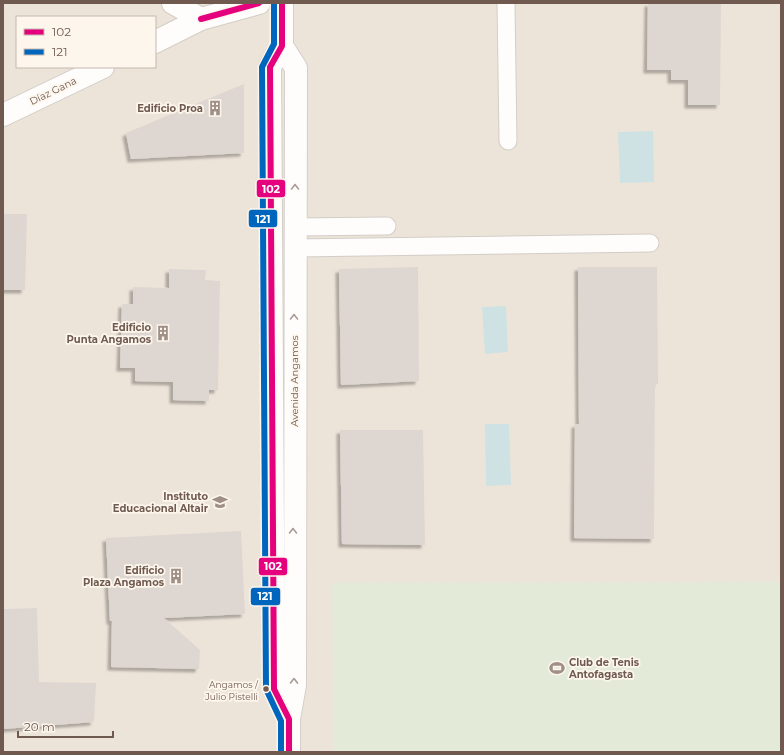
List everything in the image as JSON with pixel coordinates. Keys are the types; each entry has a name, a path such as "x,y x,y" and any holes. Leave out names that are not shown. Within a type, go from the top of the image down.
{"main road":[{"path":"173,3 201,20"},
{"path":"156,42 201,20 259,3"},
{"name":"Avenida Angamos","path":"282,3 282,46 270,67 274,689 288,719"},
{"name":"Avenida Angamos","path":"282,46 296,68 294,685 288,719 289,752"},
{"name":"Díaz Gana","path":"3,115 101,68"}],"lane":[{"path":"506,3 508,141"},
{"path":"295,237 387,226"},
{"path":"295,237 650,243"}],"shaded area":[{"path":"3,3 781,3 781,752 3,752"},
{"path":"653,131 654,182 620,183 618,132"},
{"path":"506,306 508,352 485,354 482,307"},
{"path":"485,424 509,424 511,485 486,486"}],"green space":[{"name":"Club de Tenis Antofagasta","path":"781,582 781,752 334,752 332,583"}],"building":[{"path":"648,3 721,3 720,105 688,105 688,80 671,80 671,70 647,70"},
{"name":"Edificio Proa","path":"244,84 244,153 131,159 126,133"},
{"path":"3,214 27,214 25,290 3,290"},
{"path":"418,267 419,381 341,385 339,269"},
{"path":"578,267 657,267 658,384 655,384 654,539 574,538 575,424 579,424"},
{"name":"Edificio Punta Angamos","path":"169,269 206,270 205,280 220,281 218,390 209,390 209,401 173,400 173,382 135,381 135,368 120,368 122,304 133,304 133,287 169,288"},
{"path":"340,430 423,430 425,545 342,544"},
{"name":"Edificio Plaza Angamos","path":"241,531 245,614 164,618 200,650 199,669 111,667 112,621 110,621 106,538"},
{"path":"37,608 39,682 96,683 94,722 3,729 3,609"}],"transit line":[{"name":"102","path":"201,19 259,3"},
{"name":"121","path":"274,3 274,44 262,67 266,689 281,721 281,752"},
{"name":"102","path":"282,3 282,46 270,67 274,689 289,719 289,752"}],"place":[{"name":"Edificio Proa","path":"215,108"},
{"name":"Edificio Punta Angamos","path":"163,333"},
{"name":"Instituto Educacional Altair","path":"220,502"},
{"name":"Edificio Plaza Angamos","path":"176,576"},
{"name":"Club de Tenis Antofagasta","path":"557,668"},
{"name":"Angamos / Julio Pistelli","path":"266,689"}]}
